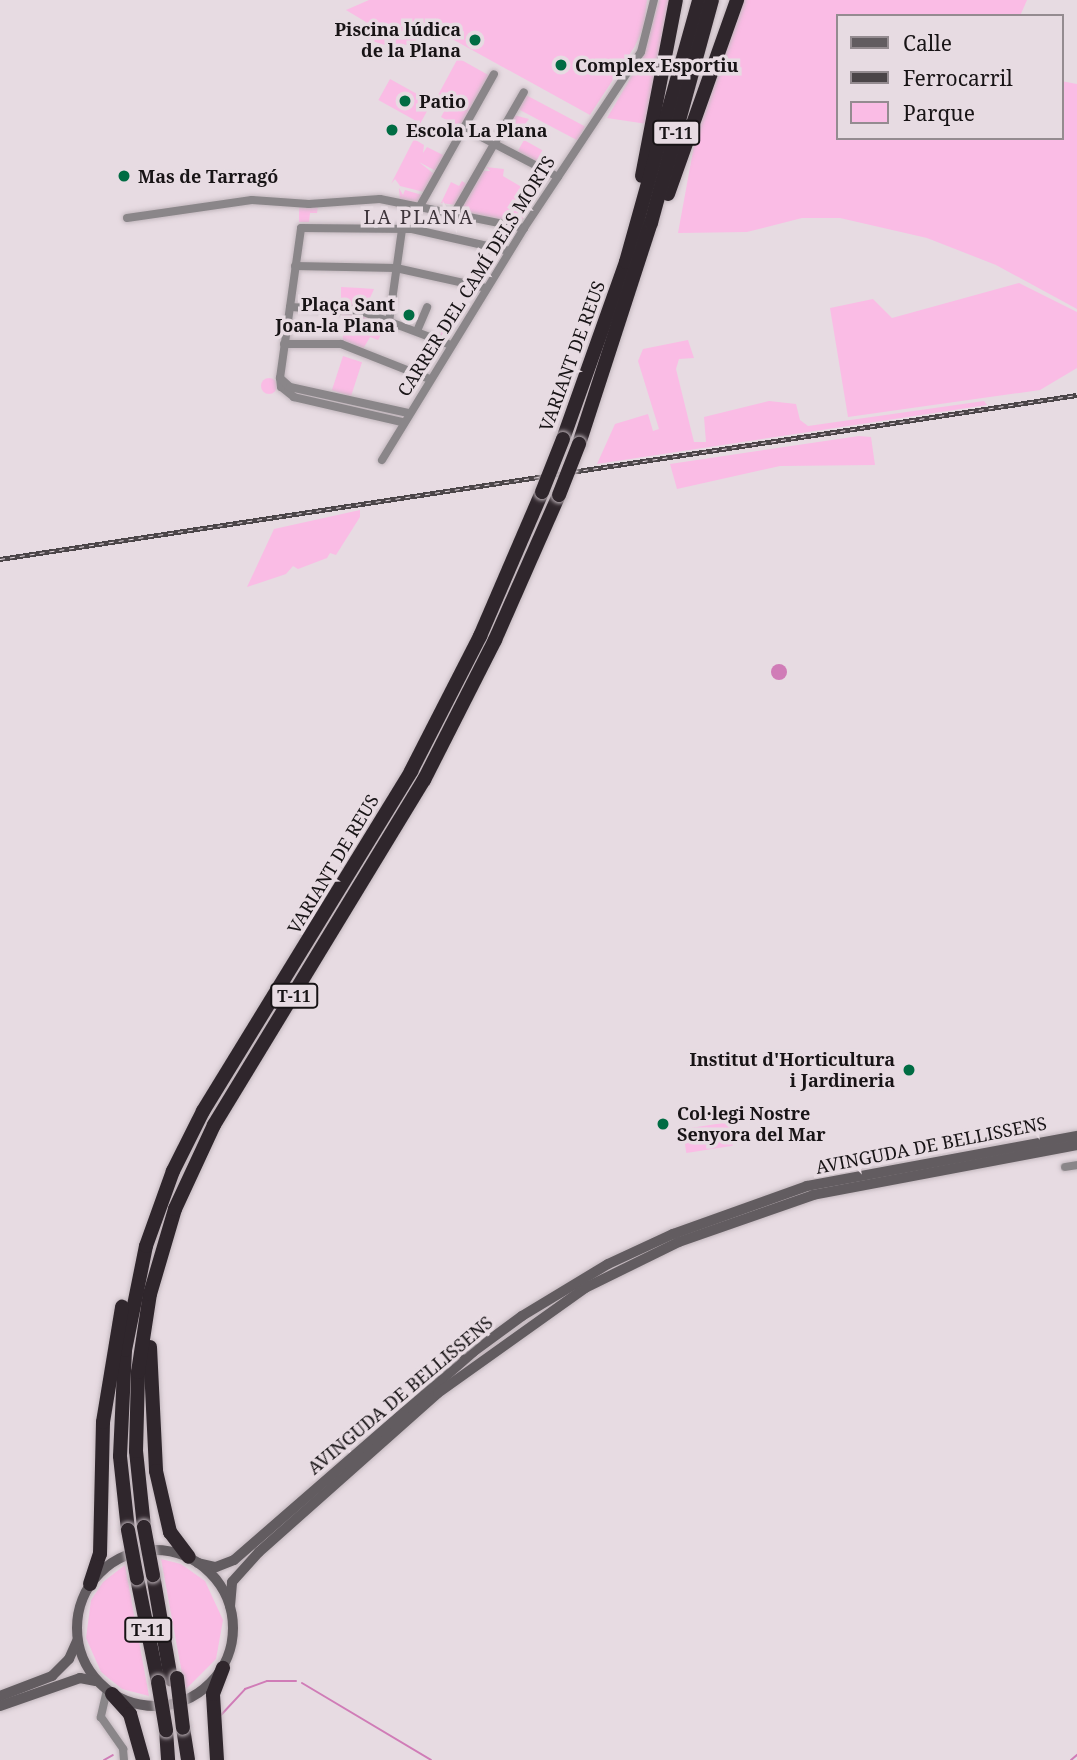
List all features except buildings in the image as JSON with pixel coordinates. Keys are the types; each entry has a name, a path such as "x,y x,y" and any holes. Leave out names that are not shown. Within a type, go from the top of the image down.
{"highway":[{"path":"676,0 624,252 632,264 648,254 737,0"},
{"name":"VARIANT DE REUS","path":"165,1681 149,1638 137,1578 128,1530 120,1442 125,1350 139,1272 173,1171 209,1101 411,771 480,636 564,439 632,264 699,0"},
{"name":"VARIANT DE REUS","path":"181,1760 172,1729 165,1681 164,1633 144,1527 136,1451 138,1372 150,1294 175,1209 214,1125 424,780 495,640 579,444 712,0"},
{"path":"90,1584 100,1554 103,1422 111,1357 134,1263 173,1171"},
{"path":"175,1209 151,1337 150,1427 167,1520 177,1546 194,1560"},
{"path":"210,1760 209,1699 219,1673"},
{"path":"217,1760 214,1694 219,1673"},
{"path":"107,1690 130,1714 143,1760"},
{"path":"159,1760 172,1729"},
{"path":"172,1729 188,1760"},
{"name":"VARIANT DE REUS","path":"168,1760 172,1729"},
{"path":"136,1760 137,1732"}],"main road":[{"name":"AVINGUDA DE BELLISSENS","path":"194,1560 216,1567 234,1560 473,1352 522,1316 608,1264 673,1234 807,1186 1076,1138"},
{"name":"AVINGUDA DE BELLISSENS","path":"230,1606 235,1577 269,1544 448,1385 585,1288 678,1241 813,1195 1076,1138"},
{"path":"0,1706 80,1678 142,1706 165,1706 193,1697 219,1673 233,1634 230,1606 215,1578 194,1560 163,1550 139,1551 107,1566 90,1584 80,1606 78,1638 88,1668 107,1690"},
{"path":"0,1696 59,1671 78,1638"}],"street":[{"name":"CARRER DEL CAMÍ DELS MORTS","path":"382,460 402,422 524,228 641,52 654,0"},
{"path":"419,206 494,74"},
{"path":"455,212 524,92"},
{"path":"464,128 558,177"},
{"path":"127,218 252,200 319,204 380,199 524,228"},
{"path":"402,422 288,390 280,378 300,228 402,229 510,251"},
{"path":"389,322 402,229"},
{"path":"295,266 396,268 486,288"},
{"path":"290,307 361,311 451,345"},
{"path":"417,331 427,307"},
{"path":"284,344 341,344 430,379"},
{"path":"288,390 408,413"},
{"path":"1065,1167 1077,1165"},
{"path":"107,1690 101,1717 123,1749 124,1760"}],"green space":[{"path":"369,0 647,0 644,26 635,46 590,115 425,24 412,47 403,44 400,50 360,37 366,22 346,10"},
{"path":"659,0 672,0 647,124 607,118 645,53"},
{"path":"744,0 1027,0 1021,14 836,14 836,140 1063,140 1063,81 1077,84 1077,309 996,265 927,238 840,218 802,218 747,232 678,233 695,140"},
{"path":"458,58 490,76 460,128 441,117 448,104 437,97"},
{"name":"Patio","path":"390,79 432,102 420,123 378,100"},
{"path":"526,95 585,126 578,141 518,109"},
{"path":"514,115 529,119 519,132 508,127"},
{"path":"414,139 424,145 423,153 427,147 445,156 436,171 419,162 434,174 424,192 400,186 395,179 391,184"},
{"path":"524,140 542,150 536,162 518,151"},
{"path":"486,167 504,169 503,176 525,189 536,169 529,191 537,196 533,202 526,198 519,210 525,214 519,225 460,211 483,171 490,171"},
{"path":"462,181 468,185 456,205 441,203 451,182 459,186"},
{"path":"399,188 403,195 405,190 422,195 418,203 400,201"},
{"path":"299,206 318,206 317,213 310,213 309,222 299,222"},
{"path":"1019,283 1077,312 1077,368 1040,390 848,417 830,308 873,299 892,318"},
{"path":"341,287 374,289 366,307 341,304"},
{"path":"342,314 358,314 386,326 378,340 370,337 363,349 343,342"},
{"path":"448,315 457,321 448,338 440,336"},
{"path":"688,340 694,358 679,359 676,369 694,442 706,442 704,417 769,401 796,404 800,420 808,426 984,401 987,405 597,464 615,424 648,414 653,431 659,429 638,361 643,349"},
{"path":"343,356 362,362 351,396 332,390"},
{"path":"269,378 277,386 269,394 261,386"},
{"path":"859,436 871,437 875,465 780,466 677,489 670,464"},
{"path":"360,510 360,517 336,555 330,553 327,558 298,569 293,566 286,574 247,587 274,529"},
{"path":"729,1122 733,1146 686,1153 683,1129"},
{"path":"161,1559 181,1564 205,1581 223,1620 216,1659 185,1690"},
{"path":"125,1565 149,1696 122,1689 101,1672 86,1638 91,1600 103,1582"}],"shaded area":[{"path":"779,664 785,666 785,678 779,680 773,678 771,672 773,666"}],"waterway":[{"path":"221,1715 245,1689 267,1681 296,1681"},
{"path":"302,1683 431,1760"},
{"path":"104,1760 113,1755"},
{"path":"1071,1760 1077,1755"}],"railway":[{"path":"0,559 1077,395"}],"place":[{"name":"Piscina lúdica de la Plana","path":"475,40"},
{"name":"Complex Esportiu","path":"561,65"},
{"name":"Patio","path":"405,101"},
{"name":"Escola La Plana","path":"392,130"},
{"name":"Mas de Tarragó","path":"124,176"},
{"name":"Plaça Sant Joan-la Plana","path":"409,315"},
{"name":"Institut d'Horticultura i Jardineria","path":"909,1070"},
{"name":"Col·legi Nostre Senyora del Mar","path":"663,1124"}],"district":[{"name":"LA PLANA","path":"419,218"}]}
